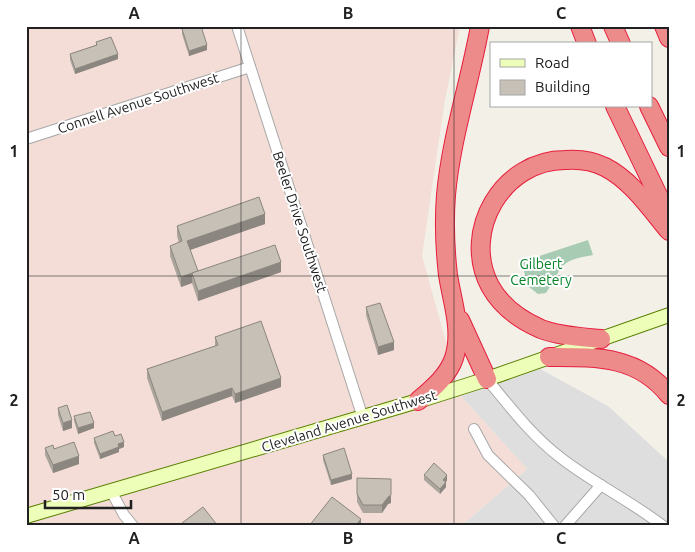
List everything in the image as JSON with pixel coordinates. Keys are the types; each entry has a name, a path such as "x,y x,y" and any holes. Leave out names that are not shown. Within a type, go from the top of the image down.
{"highway":[{"path":"418,401 442,379 454,358 457,336 445,243 446,194 454,144 480,26"},
{"path":"580,26 586,42"},
{"path":"613,26 620,42"},
{"path":"664,26 669,38"},
{"path":"616,108 669,218"},
{"path":"650,108 669,147"},
{"path":"600,339 559,334 542,329 512,312 502,302 490,286 485,274 482,257 481,238 485,220 492,204 502,189 528,168 543,163 573,159 604,166 618,175 642,198 669,231"},
{"path":"454,306 488,379"},
{"path":"549,357 605,358 626,364 648,375 669,395"}],"main road":[{"name":"Cleveland Avenue Southwest","path":"26,516 418,401 488,379 669,315"}],"street":[{"name":"Beeler Drive Southwest","path":"237,26 362,418"},
{"name":"Connell Avenue Southwest","path":"26,139 250,67"},
{"path":"488,379 528,428 559,457 663,526"},
{"path":"474,429 488,455 529,495 554,526"},
{"path":"565,526 601,485"},
{"path":"111,491 124,515 133,526"}],"shaded area":[{"path":"26,26 460,26 444,105 422,256 461,396 527,469 461,526 26,526"},
{"path":"540,369 608,406 669,462 669,526 461,526 527,469 461,396"}],"green space":[{"name":"Gilbert Cemetery","path":"588,240 593,255 581,257 562,266 546,293 538,294 529,287 521,262"}],"building":[{"path":"191,26 201,26 207,45 189,51 182,29"},
{"path":"111,37 118,54 75,69 70,54 97,45 96,42"},
{"path":"259,197 265,214 187,241 198,271 181,277 170,246 182,241 177,226"},
{"path":"275,245 281,262 198,291 192,273"},
{"path":"380,303 394,342 378,347 366,307"},
{"path":"261,321 281,378 235,394 232,388 162,412 147,369 218,345 215,337"},
{"path":"67,405 72,420 63,423 58,408"},
{"path":"90,412 94,423 78,428 74,416"},
{"path":"113,431 115,436 121,434 124,442 118,444 119,447 100,454 94,438"},
{"path":"74,442 79,456 53,465 45,448 53,445 54,449"},
{"path":"344,448 352,474 331,480 323,455"},
{"path":"434,463 447,475 443,480 446,482 440,489 424,475"},
{"path":"357,478 391,479 391,495 382,505 363,505 357,494"},
{"path":"332,497 361,519 355,526 309,526"},
{"path":"203,507 218,526 184,526 182,523"}]}
